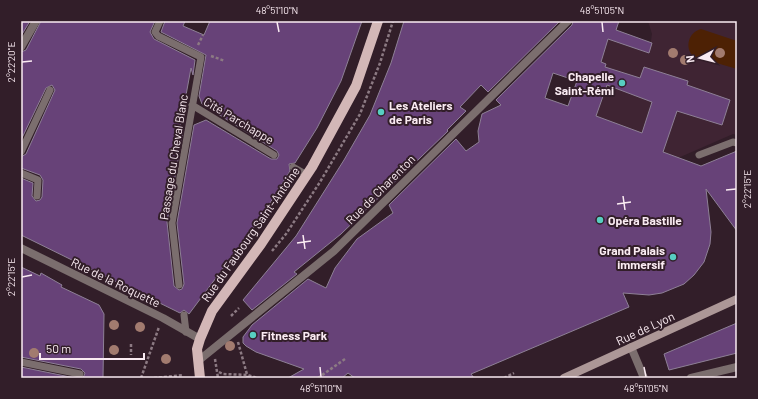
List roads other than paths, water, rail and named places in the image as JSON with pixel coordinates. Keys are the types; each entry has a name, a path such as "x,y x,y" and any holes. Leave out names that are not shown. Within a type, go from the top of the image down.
{"main road":[{"name":"Rue du Faubourg Saint-Antoine","path":"200,378 197,349 212,310 261,244 307,175 356,86 378,21"},
{"name":"Rue de Lyon","path":"564,378 737,299"}],"street":[{"path":"21,47 36,21"},
{"name":"Rue de Charenton","path":"198,361 334,251 568,21"},
{"name":"Rue de la Roquette","path":"21,248 163,318 200,339"},
{"path":"631,347 644,378"},
{"path":"691,378 737,367"}],"lane":[{"name":"Passage du Cheval Blanc","path":"160,21 156,32 158,36 201,57 172,223 179,285"},
{"path":"21,152 50,90"},
{"name":"Cité Parchappe","path":"192,105 274,154"},
{"path":"699,155 733,142 737,143"},
{"path":"293,167 307,175"},
{"path":"21,173 38,180 38,196"},
{"path":"184,314 186,332"},
{"path":"21,362 80,374"}],"place":[{"name":"Chapelle Saint-Rémi","path":"622,83"},
{"name":"Les Ateliers de Paris","path":"381,112"},
{"name":"Opéra Bastille","path":"600,220"},
{"name":"Grand Palais immersif","path":"673,257"},
{"name":"Fitness Park","path":"253,335"}]}
